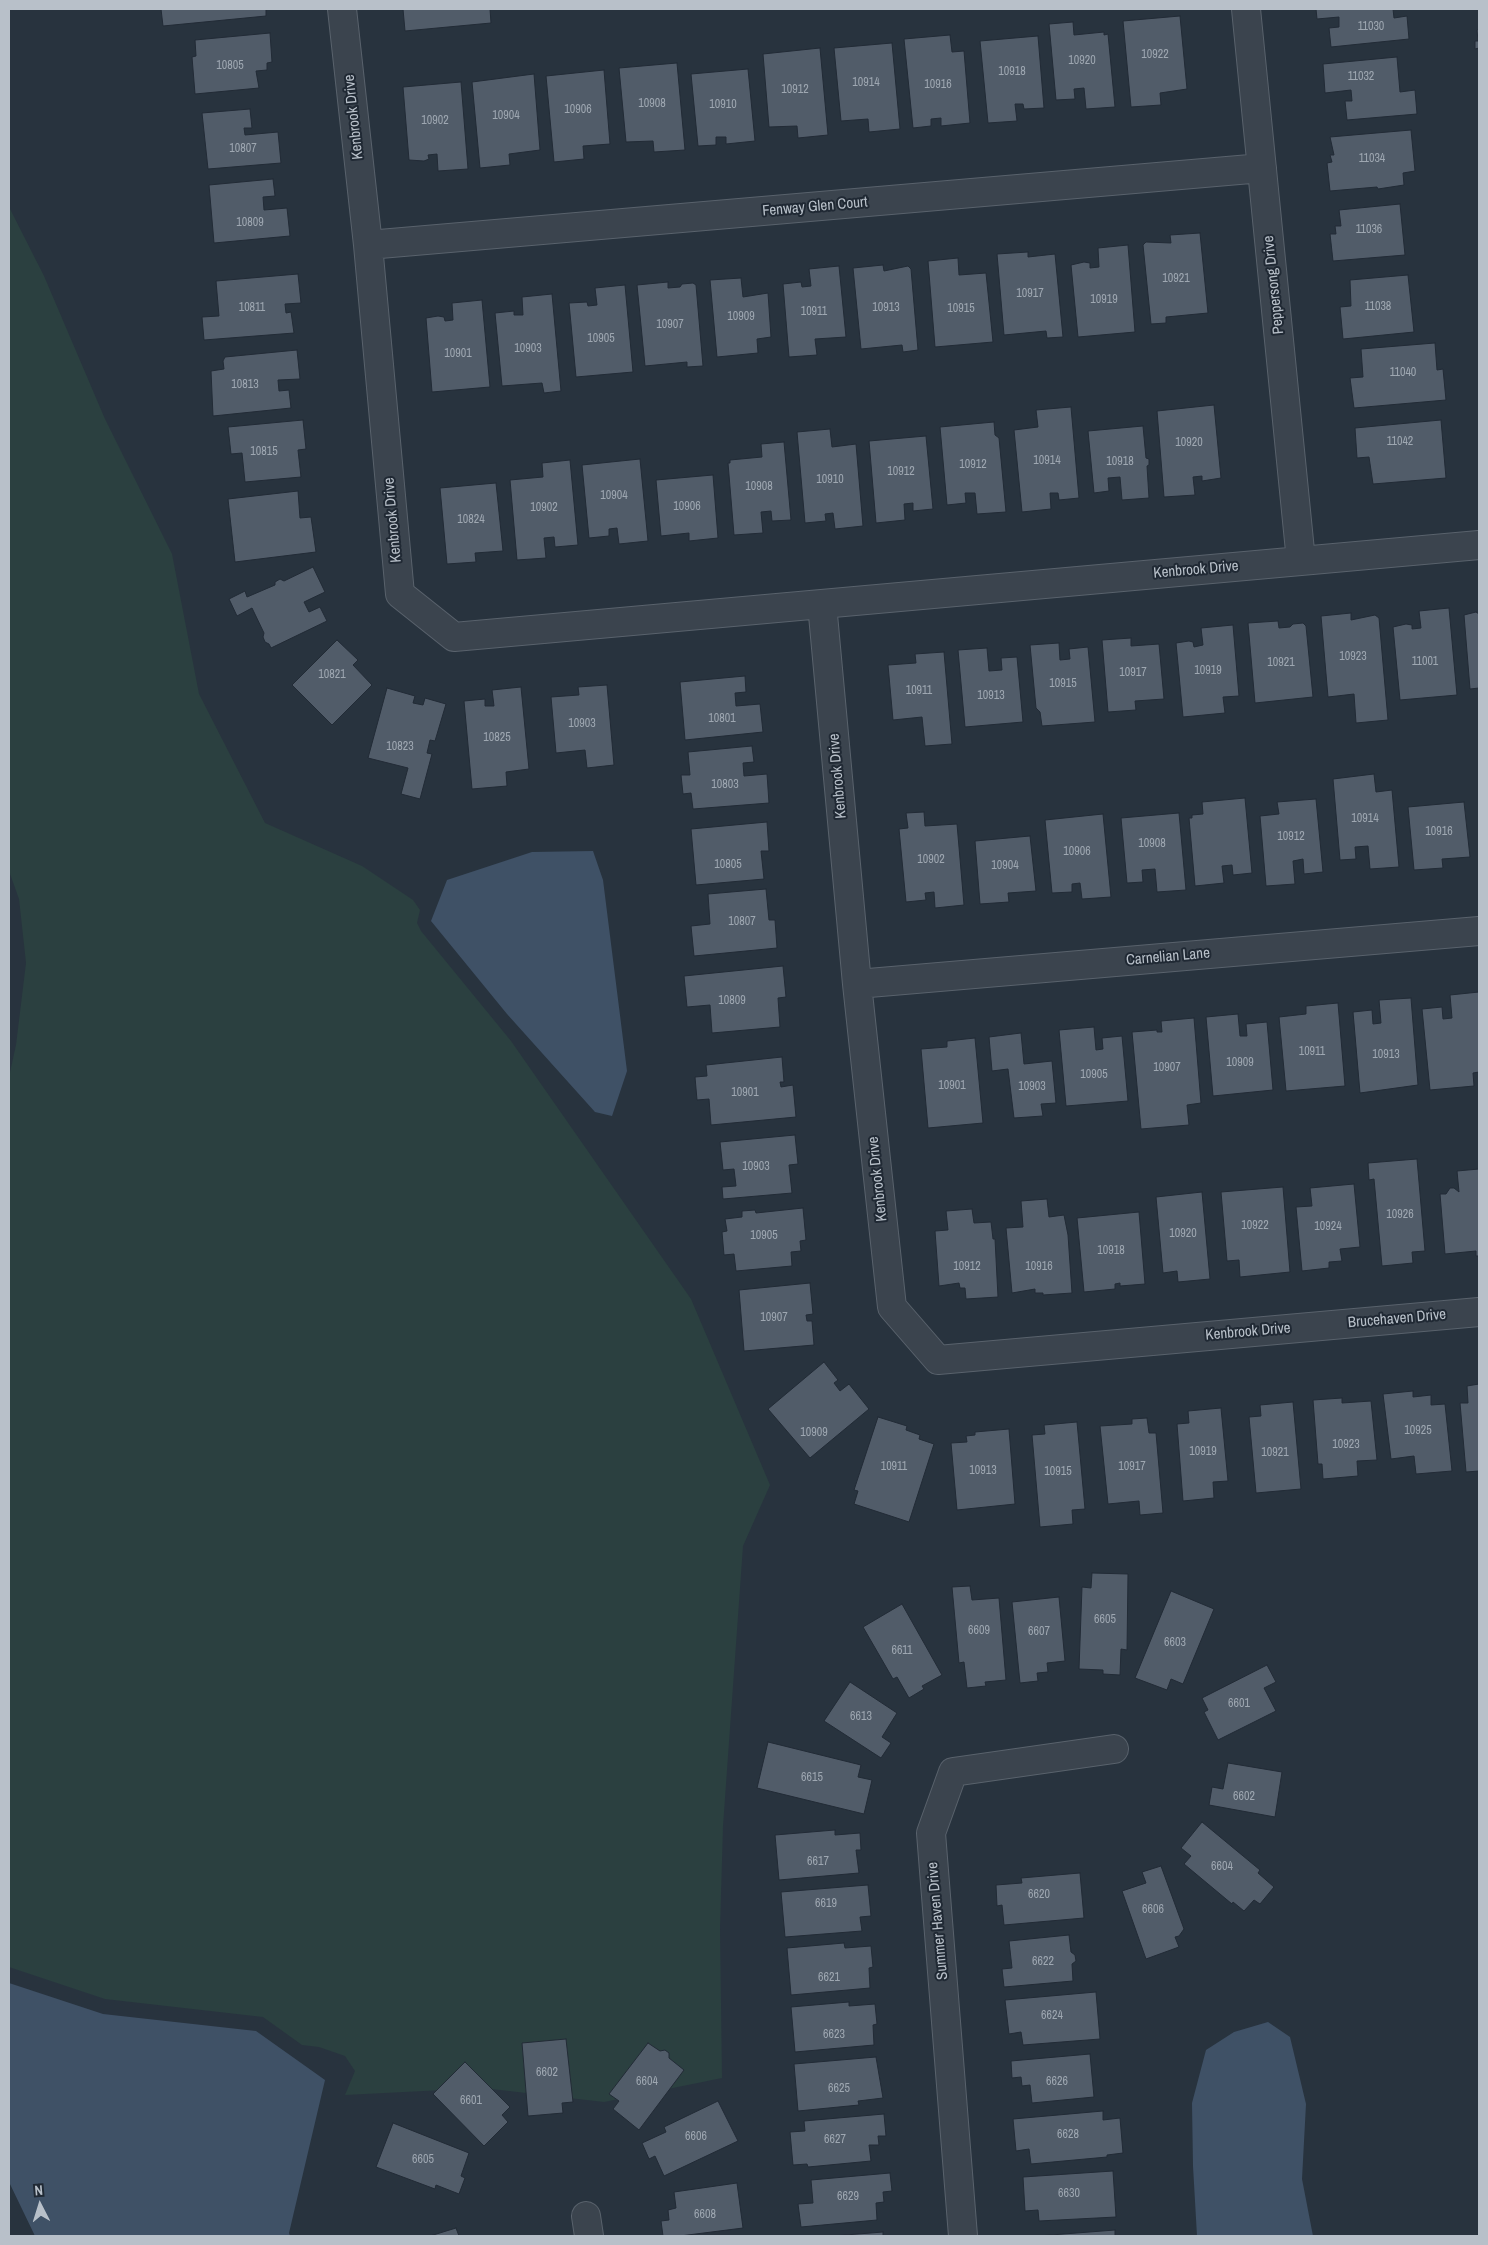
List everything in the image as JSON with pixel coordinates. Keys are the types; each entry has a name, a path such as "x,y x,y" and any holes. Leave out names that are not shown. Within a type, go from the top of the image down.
{"street":[{"name":"Kenbrook Drive","path":"342,9 368,245 400,594 454,637 1479,545"},
{"name":"Peppersong Drive","path":"1246,9 1301,561"},
{"name":"Fenway Glen Court","path":"368,245 1262,168"},
{"name":"Kenbrook Drive","path":"822,604 857,984 892,1307 938,1360 1315,1326"},
{"name":"Carnelian Lane","path":"857,984 1479,931"},
{"name":"Brucehaven Drive","path":"1315,1326 1479,1312"},
{"name":"Summer Haven Drive","path":"963,2236 930,1834 953,1772 1114,1749"}],"green space":[{"path":"9,207 44,276 105,419 172,554 199,694 265,823 362,866 413,900 420,910 417,923 421,931 511,1041 691,1299 770,1485 743,1546 723,1826 720,1929 722,2078 604,2102 483,2088 345,2095 355,2071 345,2056 319,2047 302,2045 263,2017 105,1999 9,1967 9,1077 16,1045 26,963 19,899 9,871"}],"water":[{"path":"593,851 603,880 627,1071 612,1116 595,1112 507,1014 431,921 447,880 532,852"},
{"path":"9,1983 103,2014 256,2031 325,2080 289,2233 290,2236 35,2236 9,2182"},
{"path":"1268,2022 1290,2037 1306,2104 1302,2179 1313,2236 1197,2236 1192,2103 1206,2050 1234,2032"}],"building":[{"path":"161,9 266,9 266,16 163,26"},
{"path":"403,9 490,9 491,23 405,31"},
{"path":"1316,9 1393,9 1394,18 1407,16 1409,39 1331,47 1329,28 1339,27 1339,17 1317,19"},
{"path":"1180,16 1187,89 1160,93 1161,105 1131,107 1123,21"},
{"path":"1073,22 1074,35 1104,32 1104,35 1108,34 1115,107 1086,109 1084,88 1074,89 1075,99 1056,100 1049,24"},
{"path":"1479,29 1479,48 1475,49 1475,41 1478,41 1477,30"},
{"path":"270,33 272,62 267,63 267,70 256,71 259,88 195,94 192,57 196,56 195,40"},
{"path":"950,35 952,52 964,51 970,123 941,126 941,118 931,119 931,126 913,128 904,39"},
{"path":"1038,36 1044,108 1024,109 1023,104 1015,104 1017,121 988,123 980,41"},
{"path":"892,43 900,129 869,132 868,119 841,121 834,48"},
{"path":"820,48 828,135 798,138 797,126 769,127 763,54"},
{"path":"1397,57 1400,92 1415,90 1417,114 1347,120 1345,101 1352,101 1351,90 1325,93 1323,64"},
{"path":"677,63 685,150 654,152 653,141 626,142 619,68"},
{"path":"748,69 755,141 726,144 726,137 716,137 716,145 698,146 691,74"},
{"path":"604,70 610,144 583,146 584,159 554,162 546,76"},
{"path":"534,74 540,150 509,154 510,165 480,168 472,82"},
{"path":"461,82 468,169 438,171 437,154 428,155 429,159 424,161 409,160 403,87"},
{"path":"250,109 252,128 244,128 245,135 278,132 281,163 208,169 202,113"},
{"path":"1411,130 1415,171 1403,173 1404,185 1378,189 1377,187 1330,191 1327,163 1332,162 1330,155 1334,155 1330,137"},
{"path":"273,179 275,196 263,197 264,210 287,208 290,236 214,243 209,185"},
{"path":"1400,204 1405,255 1333,261 1330,234 1336,234 1335,226 1341,226 1339,210"},
{"path":"1200,233 1208,313 1166,317 1166,323 1151,324 1143,245 1146,242 1171,243 1170,235"},
{"path":"1128,245 1135,332 1078,337 1071,265 1084,262 1090,263 1090,268 1099,267 1098,248"},
{"path":"1028,252 1028,257 1055,254 1063,337 1047,338 1046,331 1004,335 997,254"},
{"path":"958,258 959,275 986,273 993,342 935,347 928,261"},
{"path":"883,265 884,271 908,266 911,269 918,350 903,352 902,345 861,349 853,268"},
{"path":"839,266 846,337 815,339 817,355 789,357 783,284 801,282 802,287 811,286 809,269"},
{"path":"298,274 301,303 285,304 286,313 291,312 294,333 204,340 202,317 219,316 216,281"},
{"path":"1408,275 1414,332 1343,339 1340,307 1351,306 1350,280"},
{"path":"741,278 743,297 768,293 771,337 757,339 758,353 717,357 710,280"},
{"path":"668,282 668,288 680,287 682,284 693,283 696,285 703,366 687,367 687,362 645,366 637,285"},
{"path":"625,285 633,372 576,377 569,303 587,302 588,306 597,305 595,288"},
{"path":"552,294 561,391 544,393 542,383 502,386 495,313 514,311 514,315 523,315 522,297"},
{"path":"482,300 490,387 432,392 426,318 438,316 444,317 445,321 453,320 452,303"},
{"path":"1435,343 1437,370 1443,369 1446,400 1354,408 1350,378 1363,377 1361,349"},
{"path":"297,350 300,379 278,380 279,391 289,390 291,408 213,416 211,371 224,369 223,361 225,357"},
{"path":"1214,405 1221,478 1202,481 1202,476 1193,477 1195,495 1164,497 1157,411"},
{"path":"1071,407 1079,498 1059,500 1058,493 1050,493 1051,509 1022,512 1014,430 1038,427 1036,410"},
{"path":"303,420 306,449 298,450 301,477 245,482 242,453 231,454 228,427"},
{"path":"1441,420 1446,478 1373,484 1369,457 1357,458 1355,428"},
{"path":"994,422 995,435 999,438 1006,512 977,514 975,493 965,493 966,503 947,505 940,427"},
{"path":"1143,426 1146,458 1149,459 1149,465 1147,466 1149,498 1122,500 1120,477 1108,478 1109,491 1094,493 1088,431"},
{"path":"830,429 832,447 856,444 863,526 835,529 833,513 825,514 826,521 805,523 797,432"},
{"path":"926,436 933,509 913,511 913,503 904,504 905,520 876,523 869,441"},
{"path":"784,442 791,520 772,521 771,511 761,512 763,533 734,535 728,463 730,463 730,460 762,457 761,444"},
{"path":"640,459 648,541 619,544 617,528 609,529 609,536 589,538 582,465"},
{"path":"570,460 578,545 555,547 554,537 544,538 546,558 517,560 510,480 543,477 542,463"},
{"path":"713,475 718,538 689,541 689,533 661,536 656,480"},
{"path":"496,483 503,551 475,553 476,562 447,564 440,488"},
{"path":"298,491 300,518 311,517 316,552 235,562 228,499"},
{"path":"313,567 325,592 304,602 309,612 320,607 327,621 271,648 265,642 264,633 252,608 237,616 229,599 245,591 247,597 275,585 275,582 280,579 284,581"},
{"path":"1449,608 1457,695 1400,700 1393,627 1406,624 1412,625 1412,629 1421,628 1419,611"},
{"path":"1476,612 1479,614 1479,688 1470,689 1464,615"},
{"path":"1351,613 1351,620 1375,615 1379,618 1388,720 1356,723 1354,694 1328,697 1321,616"},
{"path":"1278,621 1279,628 1303,623 1306,626 1313,697 1255,703 1248,623"},
{"path":"1233,625 1239,696 1223,697 1225,713 1183,717 1176,643 1189,641 1193,642 1194,647 1203,645 1201,628"},
{"path":"1131,638 1131,646 1159,644 1164,699 1135,701 1136,710 1108,712 1102,640"},
{"path":"337,640 358,660 353,665 372,685 332,725 292,685"},
{"path":"1059,643 1060,660 1070,659 1069,649 1088,647 1095,722 1042,726 1040,712 1036,708 1030,645"},
{"path":"987,648 989,671 1002,670 1001,658 1017,657 1023,722 965,727 958,650"},
{"path":"944,652 952,744 925,746 922,717 893,720 888,665 916,663 915,654"},
{"path":"745,676 746,692 735,693 736,706 760,704 763,732 685,740 680,682"},
{"path":"607,685 614,765 587,768 585,750 556,753 551,697 579,695 578,687"},
{"path":"521,687 529,769 506,772 507,786 472,789 464,701 485,699 485,706 494,706 492,690"},
{"path":"387,688 415,696 413,703 423,705 425,698 446,704 435,741 430,740 427,753 432,754 420,799 401,794 408,768 368,758"},
{"path":"752,746 754,762 743,763 744,776 767,774 769,803 693,809 691,793 683,794 681,775 690,775 688,752"},
{"path":"1374,774 1376,792 1392,790 1399,867 1370,869 1368,846 1355,847 1356,859 1340,860 1333,779"},
{"path":"1245,798 1252,873 1233,875 1232,865 1222,866 1224,883 1195,886 1189,818 1192,818 1192,815 1203,814 1202,802"},
{"path":"1316,799 1323,872 1304,874 1303,859 1293,861 1295,884 1266,886 1260,816 1279,814 1277,802"},
{"path":"1464,802 1470,857 1442,859 1443,868 1414,870 1408,807"},
{"path":"924,812 925,826 957,824 964,905 935,908 934,892 925,893 926,900 906,902 899,829 908,828 906,813"},
{"path":"1179,813 1186,890 1157,892 1155,869 1142,870 1143,882 1127,883 1121,818"},
{"path":"1103,814 1111,897 1082,899 1080,883 1072,884 1072,892 1052,893 1045,820"},
{"path":"767,822 769,851 761,851 764,879 696,885 691,829"},
{"path":"1030,836 1036,891 1008,893 1009,902 980,904 975,841"},
{"path":"766,889 769,920 775,920 777,948 694,956 691,926 710,924 708,894"},
{"path":"783,966 786,997 778,998 780,1027 712,1033 710,1005 687,1007 684,976"},
{"path":"1479,992 1479,1072 1473,1073 1474,1086 1430,1090 1422,1009 1442,1007 1443,1019 1452,1018 1450,995"},
{"path":"1411,998 1418,1085 1360,1093 1353,1012 1372,1010 1373,1024 1381,1023 1379,1000"},
{"path":"1338,1003 1345,1086 1286,1091 1279,1017 1306,1014 1306,1006"},
{"path":"1238,1014 1240,1036 1247,1036 1246,1024 1267,1022 1273,1090 1213,1096 1206,1017"},
{"path":"1194,1018 1201,1103 1187,1105 1189,1125 1141,1129 1132,1032 1157,1030 1157,1032 1162,1032 1161,1021"},
{"path":"1094,1027 1096,1050 1103,1049 1102,1038 1122,1036 1128,1101 1066,1106 1059,1030"},
{"path":"1021,1033 1024,1064 1052,1061 1056,1103 1041,1104 1043,1116 1014,1118 1008,1069 992,1071 989,1037"},
{"path":"975,1038 983,1123 928,1128 921,1049 947,1047 947,1041"},
{"path":"782,1057 784,1082 780,1082 781,1087 793,1085 796,1117 711,1125 709,1099 697,1100 695,1077 707,1076 706,1065"},
{"path":"795,1135 798,1164 789,1165 792,1193 723,1199 722,1187 736,1186 734,1169 723,1170 720,1142"},
{"path":"1417,1159 1425,1251 1412,1252 1413,1263 1382,1266 1374,1179 1369,1180 1368,1163"},
{"path":"1479,1169 1479,1256 1476,1256 1476,1251 1445,1254 1440,1194 1446,1194 1450,1188 1454,1188 1459,1192 1457,1171"},
{"path":"1354,1184 1360,1247 1340,1249 1342,1261 1329,1262 1329,1268 1302,1271 1296,1207 1312,1206 1310,1188"},
{"path":"1283,1187 1290,1272 1240,1277 1239,1260 1227,1261 1221,1192"},
{"path":"1202,1192 1210,1279 1178,1282 1177,1271 1163,1273 1156,1197"},
{"path":"1047,1199 1049,1217 1064,1215 1068,1235 1072,1293 1043,1295 1043,1293 1035,1293 1035,1289 1012,1293 1006,1228 1023,1227 1021,1201"},
{"path":"803,1208 806,1240 800,1241 801,1251 791,1252 792,1266 736,1271 734,1254 724,1255 722,1232 727,1231 725,1219 742,1217 742,1211 755,1210 756,1213"},
{"path":"972,1209 974,1223 991,1222 993,1239 995,1239 998,1297 966,1299 965,1288 960,1288 959,1283 939,1286 935,1231 948,1230 946,1211"},
{"path":"1139,1212 1145,1284 1120,1286 1120,1283 1115,1284 1115,1289 1084,1292 1077,1218"},
{"path":"810,1283 813,1314 806,1315 807,1321 812,1321 814,1345 744,1351 739,1290"},
{"path":"824,1362 838,1380 834,1383 840,1391 849,1384 869,1409 810,1458 768,1409"},
{"path":"1479,1384 1479,1471 1466,1472 1460,1403 1468,1403 1467,1386"},
{"path":"1413,1391 1413,1397 1431,1395 1431,1405 1445,1404 1452,1471 1416,1474 1414,1456 1391,1459 1383,1394"},
{"path":"1342,1398 1342,1403 1371,1401 1377,1460 1357,1461 1358,1476 1323,1479 1322,1464 1318,1464 1313,1400"},
{"path":"1293,1402 1301,1489 1256,1493 1249,1417 1261,1416 1260,1405"},
{"path":"1221,1408 1228,1481 1213,1482 1214,1498 1183,1501 1177,1424 1189,1423 1188,1411"},
{"path":"878,1417 907,1426 906,1430 920,1435 919,1439 934,1444 909,1522 854,1504 858,1491 854,1490"},
{"path":"1147,1418 1149,1433 1156,1433 1163,1513 1140,1515 1139,1501 1108,1504 1100,1426 1132,1424 1132,1419"},
{"path":"1077,1422 1085,1509 1072,1510 1073,1524 1040,1527 1032,1435 1045,1434 1044,1425"},
{"path":"1009,1429 1015,1504 957,1510 951,1443 967,1442 966,1436 975,1435 975,1432"},
{"path":"1092,1573 1128,1574 1127,1650 1121,1649 1120,1675 1103,1674 1103,1670 1079,1669 1082,1587 1091,1588"},
{"path":"970,1586 972,1600 999,1598 1006,1680 985,1682 986,1686 967,1688 964,1662 959,1663 952,1587"},
{"path":"1171,1591 1214,1609 1183,1684 1171,1679 1167,1690 1135,1678"},
{"path":"1059,1597 1065,1661 1047,1663 1048,1672 1037,1673 1038,1681 1020,1683 1012,1602"},
{"path":"902,1604 942,1675 922,1686 924,1689 909,1698 897,1677 893,1679 863,1627"},
{"path":"1267,1665 1276,1682 1264,1688 1276,1711 1218,1740 1204,1712 1208,1710 1202,1698"},
{"path":"850,1682 897,1713 882,1737 891,1743 881,1758 824,1721"},
{"path":"768,1742 861,1765 858,1777 872,1780 864,1814 757,1788"},
{"path":"1228,1763 1282,1772 1275,1817 1209,1805 1212,1787 1223,1789"},
{"path":"1202,1822 1260,1870 1258,1873 1274,1887 1260,1904 1254,1900 1244,1911 1233,1902 1232,1904 1184,1864 1191,1856 1181,1848"},
{"path":"835,1830 835,1835 860,1833 861,1850 856,1850 859,1873 779,1880 775,1835"},
{"path":"1161,1866 1184,1929 1179,1936 1175,1937 1179,1947 1146,1959 1122,1891 1146,1883 1142,1872"},
{"path":"1080,1873 1084,1918 1004,1925 1002,1905 997,1906 996,1885 1022,1883 1021,1878"},
{"path":"868,1885 871,1916 860,1917 862,1931 785,1937 781,1892"},
{"path":"1069,1935 1071,1952 1075,1955 1076,1961 1072,1964 1073,1981 1004,1987 1002,1969 1012,1968 1009,1941"},
{"path":"844,1943 845,1948 871,1946 873,1967 869,1968 870,1988 791,1995 787,1948"},
{"path":"1096,1992 1100,2039 1023,2045 1021,2032 1009,2034 1005,2000"},
{"path":"849,2002 849,2006 875,2004 877,2024 873,2025 874,2045 795,2052 791,2007"},
{"path":"566,2039 573,2102 562,2103 563,2113 528,2116 522,2043"},
{"path":"648,2043 660,2051 665,2050 669,2053 669,2058 684,2070 639,2130 613,2109 619,2101 609,2094"},
{"path":"1090,2054 1094,2097 1032,2103 1030,2085 1022,2086 1021,2077 1012,2078 1011,2061"},
{"path":"876,2057 883,2098 858,2101 859,2105 798,2111 794,2064"},
{"path":"465,2062 510,2107 502,2115 508,2122 484,2146 433,2094"},
{"path":"718,2101 738,2141 664,2176 655,2156 649,2159 642,2143 666,2132 664,2127"},
{"path":"1103,2111 1103,2120 1120,2118 1123,2153 1107,2155 1107,2157 1031,2164 1029,2149 1016,2151 1013,2119"},
{"path":"884,2114 886,2136 878,2136 879,2145 869,2145 871,2161 808,2167 807,2164 793,2165 790,2132 805,2131 804,2121"},
{"path":"393,2123 469,2153 461,2176 465,2178 459,2194 436,2185 435,2189 376,2167"},
{"path":"1113,2171 1116,2217 1039,2221 1038,2210 1025,2211 1023,2177"},
{"path":"890,2173 892,2191 883,2192 884,2202 876,2203 877,2220 801,2227 798,2204 813,2203 811,2180"},
{"path":"737,2183 743,2228 680,2236 663,2236 661,2221 669,2220 668,2210 676,2208 674,2192"},
{"path":"456,2228 459,2236 430,2236"},
{"path":"1115,2230 1115,2236 1038,2236"},
{"path":"883,2232 883,2236 833,2236"}]}
